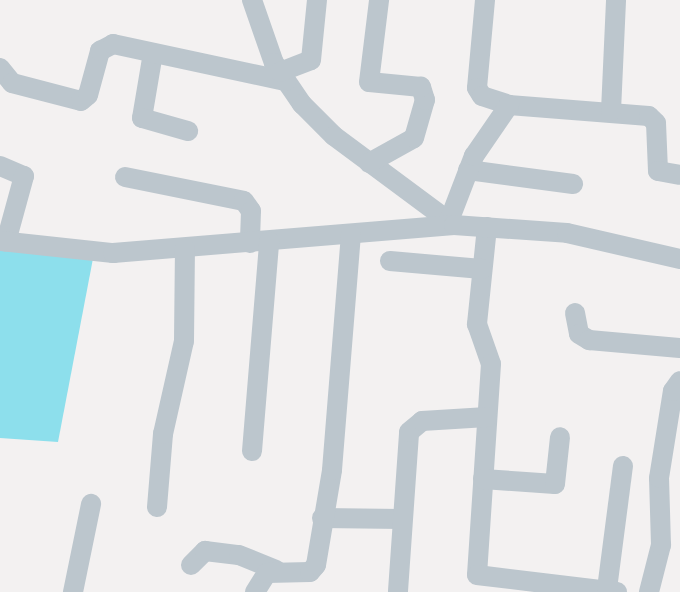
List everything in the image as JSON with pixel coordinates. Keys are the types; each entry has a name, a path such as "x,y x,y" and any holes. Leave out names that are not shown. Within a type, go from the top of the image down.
{"street":[{"path":"252,0 259,30 283,76 334,136 452,223"},
{"path":"0,68 12,84 81,101 104,46 283,76 311,60 317,0"},
{"path":"369,163 414,138 425,100 421,87 369,82 379,0"},
{"path":"485,0 477,88 488,100 509,105 611,111 653,119 656,166 680,175"},
{"path":"611,111 616,0"},
{"path":"153,53 142,118 188,131"},
{"path":"452,223 468,170 509,105"},
{"path":"0,166 24,176 3,242 113,253 351,235 452,223 567,233 680,259"},
{"path":"468,170 573,184"},
{"path":"125,177 244,201 251,212 259,243 261,390 252,451"},
{"path":"487,227 477,324 491,364 479,577 612,591 623,466"},
{"path":"191,566 205,551 239,555 276,570 315,569 351,235"},
{"path":"157,507 163,434 184,342 185,249"},
{"path":"390,261 482,269"},
{"path":"575,313 579,334 590,340 680,348"},
{"path":"649,592 661,545 659,478 673,392 680,381"},
{"path":"398,591 401,519 414,424 487,417"},
{"path":"483,480 555,484 560,437"},
{"path":"73,592 91,504"},
{"path":"322,518 401,519"},
{"path":"255,592 261,579 276,570"}],"water":[{"path":"0,240 95,248 58,442 0,438"}]}
